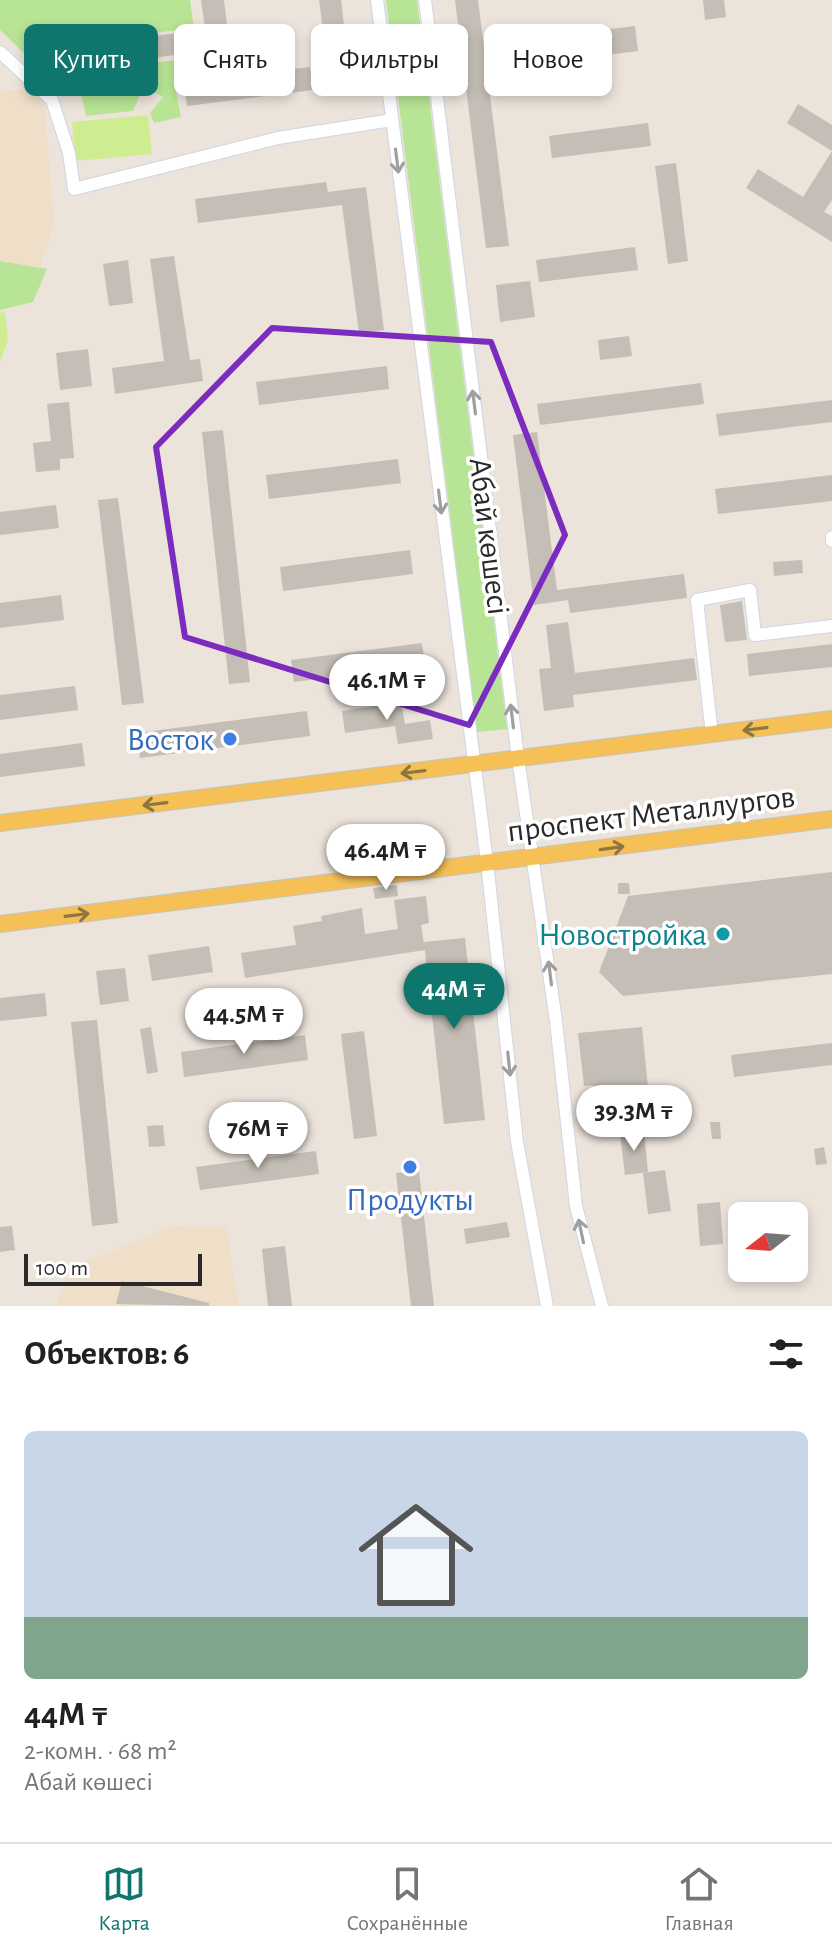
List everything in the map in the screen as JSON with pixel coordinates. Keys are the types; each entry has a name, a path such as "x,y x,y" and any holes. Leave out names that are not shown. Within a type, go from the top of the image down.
{"main road":[{"path":"0,823 832,719"},
{"name":"проспект Металлургов","path":"0,924 832,819"}],"street":[{"name":"Абай көшесі","path":"377,0 487,862 517,1142 547,1306"},
{"name":"Абай көшесі","path":"425,0 518,758 535,857 576,1206 602,1306"},
{"path":"0,52 52,100 69,153 74,189 278,138 392,120"},
{"path":"712,735 697,600 750,590 755,635 832,626"}],"highlighted area":[{"path":"272,328 491,342 565,535 469,725 185,637 156,447"}],"shaded area":[{"path":"24,89 24,96 37,96 44,102 54,222 40,267 0,269 0,91"},
{"path":"174,1226 227,1227 238,1306 57,1306 60,1294 81,1263"}],"green space":[{"path":"0,0 190,0 193,24 174,24 174,30 158,32 158,24 24,24 24,53 0,30"},
{"path":"386,0 417,0 420,24 389,24"},
{"path":"174,60 174,96 177,96 181,117 154,123 150,113 163,97 158,94 158,62"},
{"path":"82,96 140,96 133,111 86,116"},
{"path":"398,96 429,96 507,729 477,732"},
{"path":"148,115 152,154 76,161 72,122"},
{"path":"0,261 47,269 33,302 0,310"},
{"path":"5,312 8,340 0,362 0,313"}],"building":[{"path":"201,0 224,0 227,24 204,24"},
{"path":"319,0 341,0 344,24 322,24"},
{"path":"455,0 478,0 484,48 484,96 490,96 509,246 486,248 467,96 468,24 458,24"},
{"path":"703,0 724,0 726,17 705,20"},
{"path":"635,26 638,51 612,54 612,29"},
{"path":"174,34 174,55 158,57 158,36"},
{"path":"310,67 311,90 295,92 295,69"},
{"path":"186,96 266,96 187,106"},
{"path":"798,104 832,125 832,151 787,123"},
{"path":"648,123 651,146 552,158 549,136"},
{"path":"832,151 832,200 824,212 832,216 832,242 746,188 758,169 803,197"},
{"path":"676,163 688,261 668,264 655,166"},
{"path":"326,182 328,192 366,187 384,330 359,333 342,205 198,223 195,199"},
{"path":"635,247 638,270 539,282 536,260"},
{"path":"174,256 190,360 200,359 203,381 115,394 112,368 164,361 150,259"},
{"path":"128,260 133,303 109,306 103,264"},
{"path":"530,281 535,317 500,322 496,285"},
{"path":"629,336 632,356 600,360 598,340"},
{"path":"88,349 92,386 60,390 56,353"},
{"path":"387,366 389,389 259,405 256,382"},
{"path":"701,383 704,404 540,425 537,404"},
{"path":"832,400 832,422 719,436 716,414"},
{"path":"69,402 74,458 60,459 60,470 36,472 33,443 51,441 47,404"},
{"path":"223,430 250,682 229,684 202,432"},
{"path":"537,432 557,590 684,574 687,598 570,613 568,600 534,605 513,435"},
{"path":"398,459 401,483 269,499 266,475"},
{"path":"832,475 832,501 718,514 715,489"},
{"path":"118,498 144,703 122,705 98,500"},
{"path":"56,505 59,528 0,535 0,512"},
{"path":"410,550 413,574 283,591 280,567"},
{"path":"802,560 803,573 774,576 773,562"},
{"path":"61,595 64,620 0,628 0,603"},
{"path":"742,601 747,640 725,642 720,605"},
{"path":"568,622 575,673 694,658 697,680 573,695 574,707 544,711 539,669 551,668 546,625"},
{"path":"422,643 425,665 294,682 291,660"},
{"path":"832,644 832,667 749,676 747,654"},
{"path":"75,686 78,710 0,720 0,695"},
{"path":"401,702 405,724 430,720 433,739 398,744 395,726 345,733 342,711"},
{"path":"307,711 310,736 140,758 137,733"},
{"path":"82,743 85,766 0,777 0,754"},
{"name":"Новостройка","path":"832,872 832,974 623,996 599,972 628,896"},
{"path":"618,883 629,883 630,894 618,894"},
{"path":"397,885 398,896 375,899 373,888"},
{"path":"426,896 429,923 421,925 425,950 245,978 241,953 296,945 293,926 322,921 321,916 362,908 365,934 398,929 394,900"},
{"path":"465,938 485,1120 444,1124 424,942"},
{"path":"209,946 213,972 152,981 148,955"},
{"path":"125,968 129,1001 100,1005 96,971"},
{"path":"45,993 47,1016 0,1021 0,998"},
{"path":"97,1020 118,1223 92,1226 71,1022"},
{"path":"151,1027 158,1072 147,1074 140,1029"},
{"path":"642,1027 650,1108 680,1105 682,1127 644,1131 640,1100 596,1105 593,1085 584,1086 578,1033"},
{"path":"364,1031 377,1136 354,1139 341,1034"},
{"path":"305,1035 308,1060 184,1077 181,1052"},
{"path":"832,1043 832,1065 734,1077 731,1055"},
{"path":"710,1122 720,1122 721,1139 712,1139"},
{"path":"163,1125 165,1146 149,1147 147,1126"},
{"path":"644,1131 648,1172 625,1175 620,1134"},
{"path":"824,1147 827,1164 816,1165 814,1149"},
{"path":"316,1151 319,1174 200,1190 196,1167"},
{"path":"665,1170 671,1211 648,1214 643,1173"},
{"path":"419,1171 434,1306 411,1306 396,1173"},
{"path":"720,1202 723,1244 700,1246 697,1204"},
{"path":"507,1222 510,1237 466,1244 464,1229"},
{"path":"12,1226 15,1250 0,1252 0,1227"},
{"path":"285,1246 292,1306 268,1306 262,1249"},
{"path":"122,1281 209,1303 209,1306 116,1304"}],"place":[{"name":"Восток","path":"230,739"},
{"name":"Новостройка","path":"723,934"},
{"name":"Продукты","path":"410,1167"}]}
